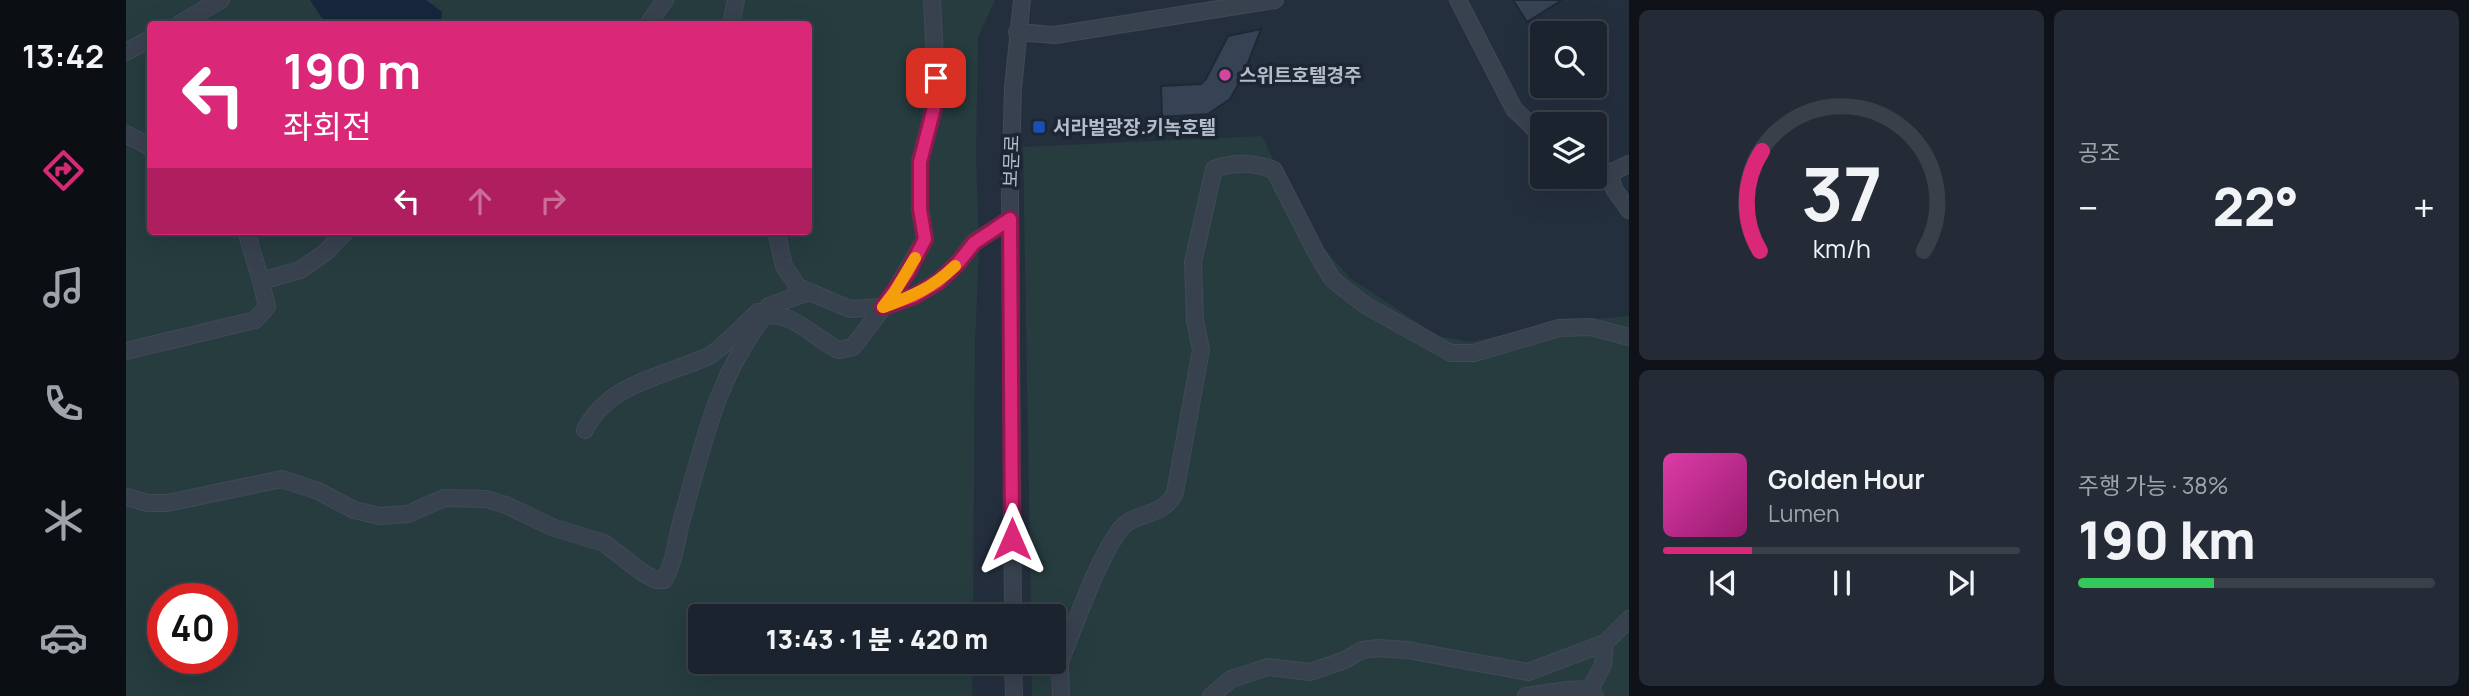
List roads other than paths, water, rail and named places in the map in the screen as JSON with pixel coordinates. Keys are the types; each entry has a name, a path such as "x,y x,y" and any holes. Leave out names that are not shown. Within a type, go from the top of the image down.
{"street":[{"path":"184,21 221,0"},
{"path":"650,21 665,0"},
{"path":"731,21 736,0"},
{"path":"764,316 774,314 785,317 839,350 853,347 908,272 925,239 920,209 920,162 937,96 932,0"},
{"name":"보문로","path":"1013,604 1010,219 1013,88 1021,0"},
{"path":"1017,32 1055,35 1275,0"},
{"path":"1458,0 1514,109 1530,124"},
{"path":"126,52 147,41"},
{"path":"126,134 147,146"},
{"path":"1061,696 1060,663 1063,654 1097,572 1118,532 1126,523 1168,505 1175,493 1201,350 1195,320 1193,262 1214,169 1233,163 1252,163 1274,170 1333,280 1365,306 1451,353 1474,353 1559,328 1591,327 1629,337"},
{"path":"1607,172 1610,173 1629,164"},
{"path":"1610,173 1614,190 1629,210"},
{"path":"777,235 784,266 803,289 850,309 883,307 914,296 938,282 974,243 1010,219"},
{"path":"126,351 255,320 267,307 247,235"},
{"path":"261,281 300,271 326,252 342,235"},
{"path":"126,508 134,499 167,503 282,480 318,491 343,506 380,516 408,514 444,498 486,499 506,505 552,527 604,543 643,573 656,580 664,580 670,570 718,395 735,357 769,306 803,289"},
{"path":"585,430 592,416 607,400 641,382 711,355 770,300 803,289"},
{"path":"1211,696 1231,679 1268,667 1310,672 1345,660 1362,650 1378,648 1407,650 1528,671 1605,643 1629,619"},
{"path":"1526,696 1568,690 1593,693 1603,665 1605,643"},
{"path":"1013,674 1013,696"}],"water":[{"path":"310,0 426,0 442,12 441,21 327,21"}],"place":[{"name":"스위트호텔경주","path":"1225,75"},
{"name":"서라벌광장.키녹호텔","path":"1039,127"}]}
